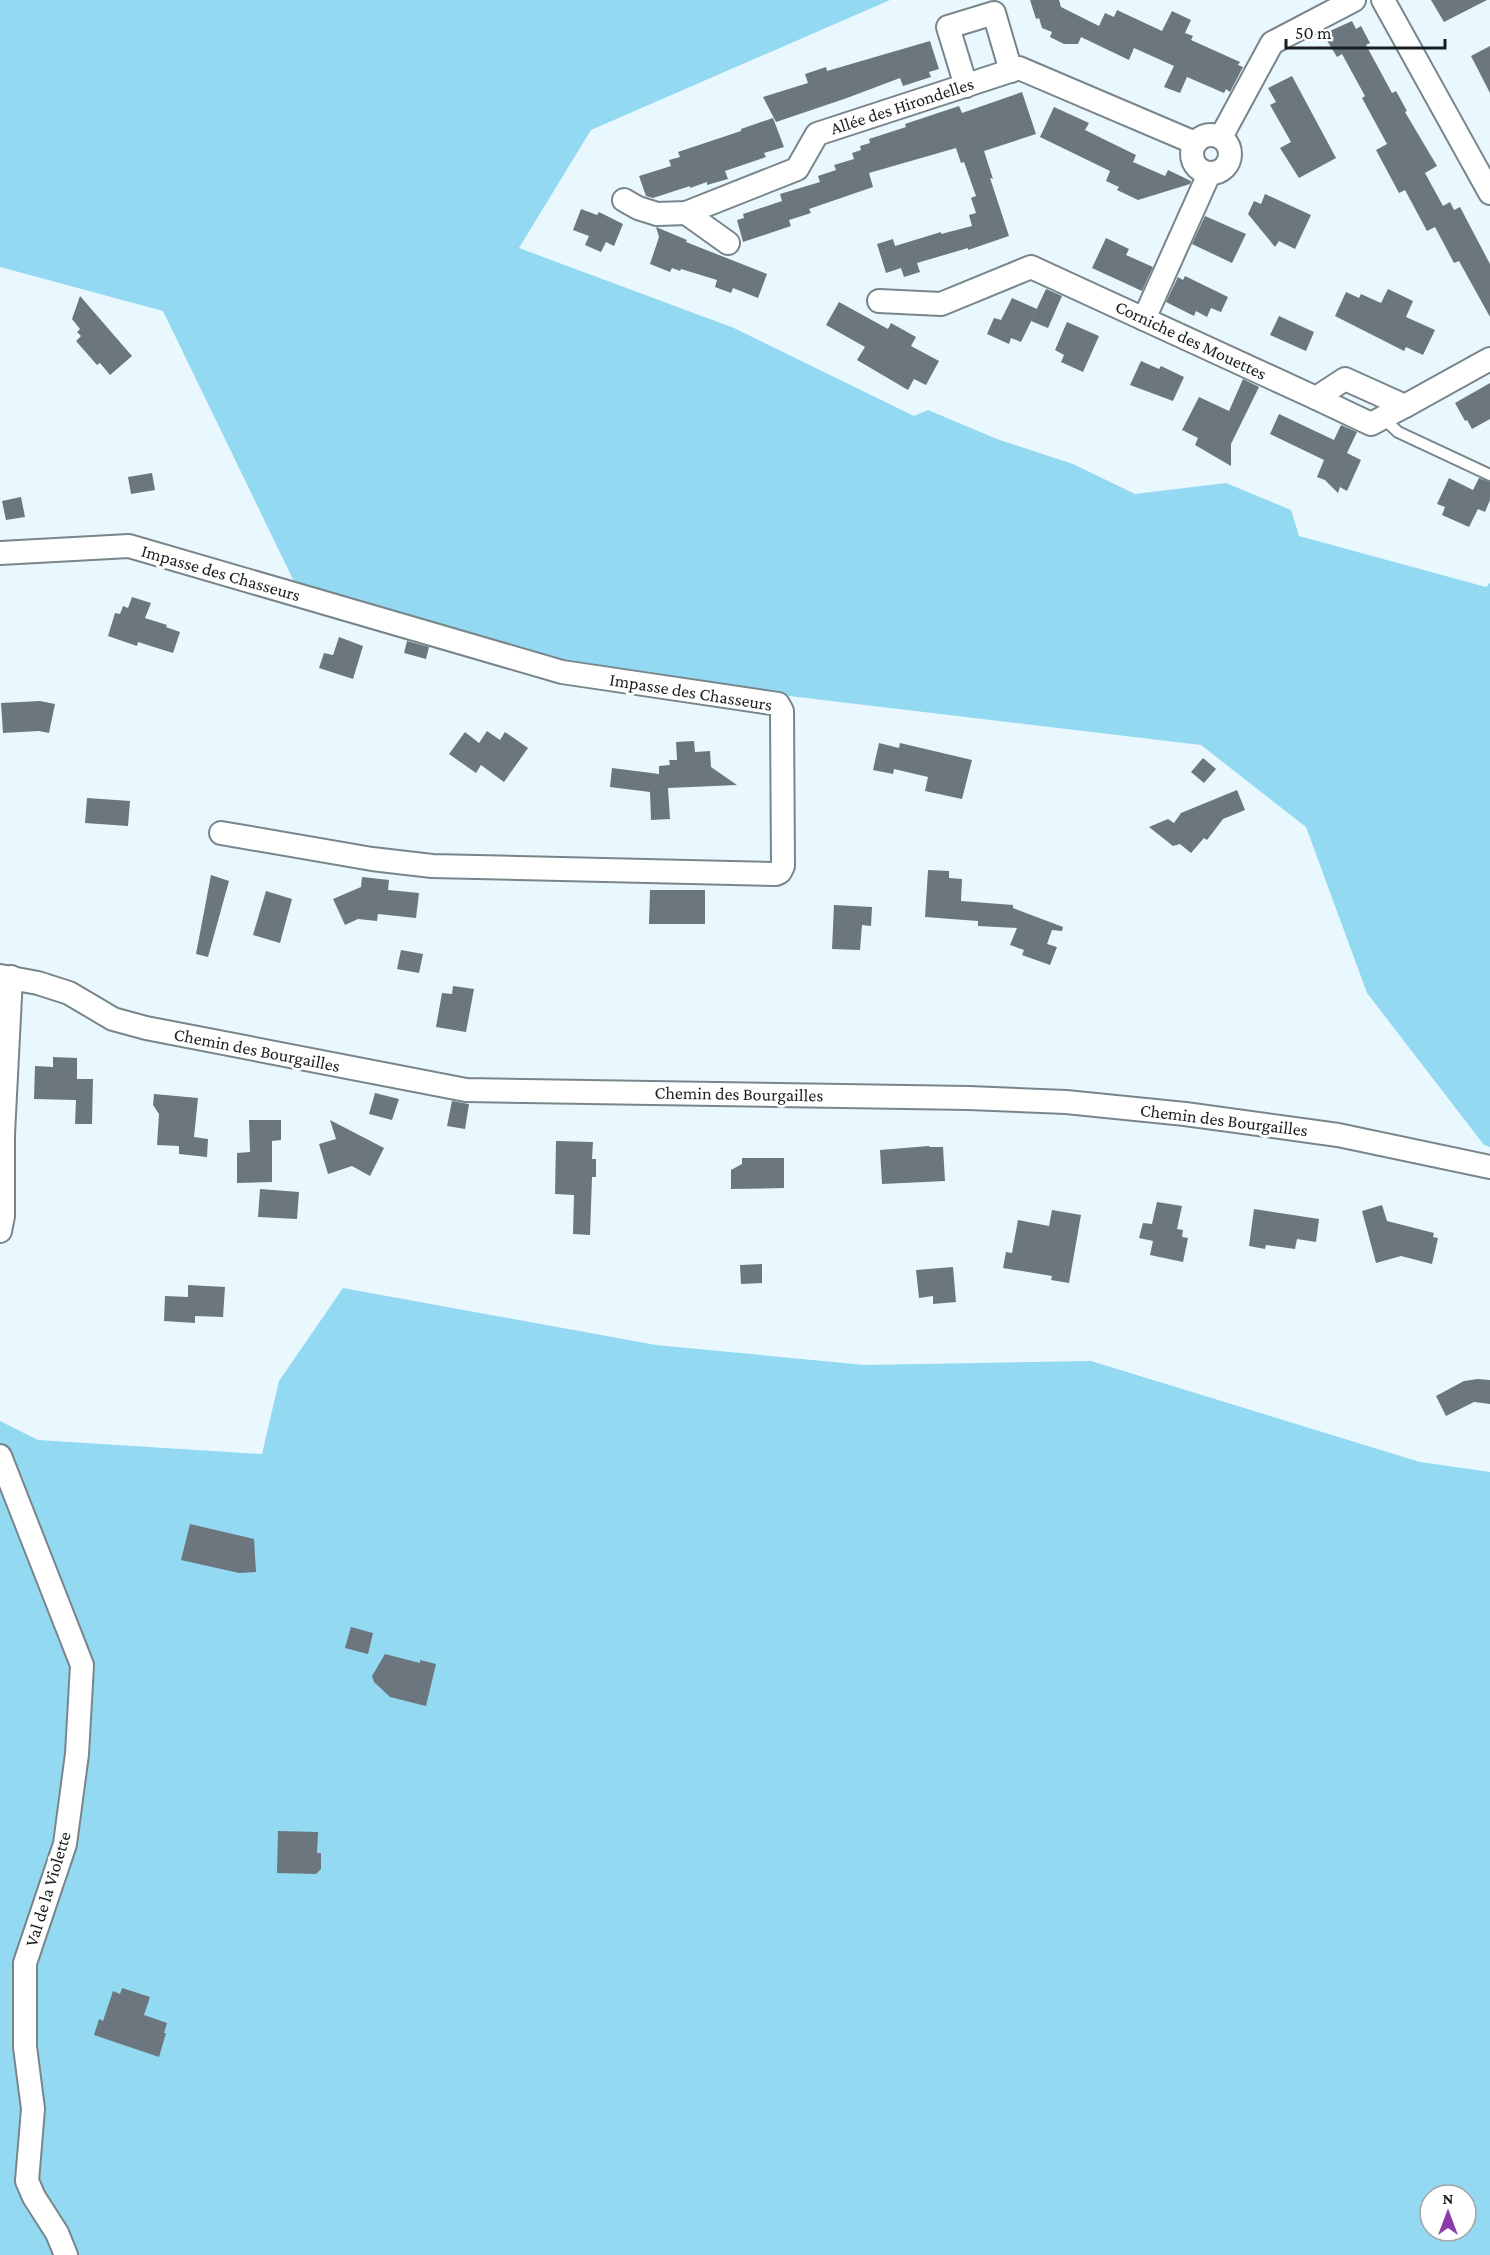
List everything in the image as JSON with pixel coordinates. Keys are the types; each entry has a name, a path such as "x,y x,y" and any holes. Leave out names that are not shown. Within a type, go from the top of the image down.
{"street":[{"path":"1221,137 1272,43 1354,0"},
{"path":"1383,0 1490,193"},
{"path":"966,86 948,27 994,13 1011,71"},
{"name":"Allée des Hirondelles","path":"624,200 638,208 657,214 686,213 797,169 818,134 1019,68 1195,143"},
{"path":"1144,319 1209,174 1222,170 1230,159 1230,149 1221,137 1208,135 1195,143 1192,152 1194,163 1209,174"},
{"path":"686,213 728,243"},
{"name":"Corniche des Mouettes","path":"879,302 941,304 1031,267 1371,424 1383,418"},
{"path":"1383,418 1490,359"},
{"path":"1316,398 1345,379 1405,406"},
{"name":"Impasse des Chasseurs","path":"0,553 114,545 129,546 562,672 778,704 782,711 783,866 776,874 432,866 372,859 222,832"},
{"path":"0,1231 3,1216 5,976"},
{"name":"Chemin des Bourgailles","path":"5,976 38,982 69,993 112,1019 146,1028 466,1090 969,1098 1066,1102 1185,1114 1328,1133 1490,1167"},
{"name":"Val de la Violette","path":"0,1456 82,1665 77,1754 66,1844 25,1963 25,2047 33,2109 27,2181 34,2198 57,2233 66,2255"}],"lane":[{"path":"1383,418 1398,432 1490,475"}],"shaded area":[{"path":"0,0 890,0 591,130 519,248 734,328 914,416 928,410 997,439 1073,464 1135,494 1226,483 1291,510 1299,536 1486,587 1490,583 1490,1147 1484,1145 1367,993 1306,827 1201,745 629,677 301,596 163,311 0,267"},
{"path":"343,1288 656,1345 865,1365 1091,1361 1420,1462 1490,1472 1490,2255 0,2255 0,1421 38,1440 262,1454 279,1381"}],"building":[{"path":"1030,0 1059,0 1061,7 1099,26 1105,13 1114,17 1117,10 1162,31 1172,11 1191,20 1185,33 1193,36 1191,40 1240,62 1238,65 1243,67 1230,92 1226,89 1224,93 1187,77 1180,93 1164,87 1174,66 1134,48 1129,60 1081,37 1078,44 1064,44 1050,37 1052,32 1042,28 1039,18 1036,19"},
{"path":"1431,0 1487,0 1444,22"},
{"path":"1352,21 1356,29 1361,26 1370,43 1366,45 1392,93 1396,91 1407,111 1405,112 1437,166 1425,173 1443,206 1450,202 1454,210 1460,207 1490,264 1490,317 1459,261 1454,263 1435,227 1427,231 1405,190 1399,193 1376,150 1387,144 1342,54 1337,57 1323,34"},
{"path":"930,41 939,69 929,72 931,77 903,86 900,78 776,122 763,97 808,83 805,74 826,67 827,71"},
{"path":"1490,46 1490,93 1471,56"},
{"path":"1292,76 1336,158 1299,178 1280,148 1291,142 1270,105 1276,102 1268,88"},
{"path":"1022,92 1036,134 984,151 993,179 990,178 1009,236 968,250 968,248 917,263 920,272 904,277 901,268 886,273 877,244 893,239 895,246 941,232 941,234 972,226 969,215 976,213 971,198 976,196 964,162 961,163 956,148 869,173 873,187 809,209 811,213 789,220 791,226 743,242 737,220 744,218 743,214 782,201 780,194 820,182 818,176 836,170 834,165 854,159 852,153 861,150 860,146 870,143 869,139 959,106 962,113"},
{"path":"1054,107 1089,123 1085,130 1136,155 1133,162 1165,176 1168,170 1191,181 1190,184 1138,200 1117,190 1119,187 1106,181 1110,171 1040,137"},
{"path":"773,118 784,147 764,153 766,157 725,171 728,179 707,185 707,182 690,188 690,186 653,198 646,196 639,176 671,166 669,160 680,157 678,152"},
{"path":"1265,194 1311,215 1295,249 1279,241 1275,247 1248,214 1254,201 1261,204"},
{"path":"581,209 597,215 599,212 623,224 614,246 606,242 601,252 585,245 589,236 573,230"},
{"path":"1205,216 1246,234 1232,263 1192,244"},
{"path":"656,227 687,240 686,242 767,274 758,298 733,288 731,293 715,287 717,280 681,269 680,271 672,268 670,272 650,264 659,237"},
{"path":"1106,238 1129,249 1126,255 1153,267 1142,291 1092,268"},
{"path":"1185,276 1228,297 1221,312 1211,308 1207,317 1196,311 1194,316 1166,302 1178,277 1183,280"},
{"path":"1046,289 1062,296 1048,328 1031,321"},
{"path":"1388,289 1413,301 1406,317 1435,330 1423,355 1406,347 1404,351 1335,316 1346,292 1359,298 1361,294 1381,303"},
{"path":"80,296 132,356 110,375 100,363 97,365 76,341 81,336 77,332 80,329 72,319"},
{"path":"1012,298 1037,309 1021,342 1011,338 1009,344 987,334 994,318 1001,320"},
{"path":"839,302 888,329 891,323 916,337 911,346 939,361 926,385 914,379 908,390 857,360 865,347 826,325"},
{"path":"1279,316 1314,332 1306,351 1270,335"},
{"path":"1067,322 1099,336 1083,372 1061,362 1064,355 1055,350"},
{"path":"1141,361 1159,369 1161,366 1184,377 1173,401 1130,385"},
{"path":"1243,379 1259,387 1231,444 1231,466 1195,445 1198,438 1182,430 1199,397 1229,411"},
{"path":"1490,383 1490,419 1472,429 1455,403"},
{"path":"1279,414 1334,440 1341,425 1357,432 1347,453 1361,460 1347,491 1340,487 1338,493 1325,480 1317,477 1324,460 1270,434"},
{"path":"152,473 155,490 131,494 128,477"},
{"path":"1449,478 1473,490 1479,478 1490,482 1490,500 1485,512 1478,509 1469,527 1442,515 1445,507 1437,504"},
{"path":"21,497 25,517 6,520 2,501"},
{"path":"132,597 151,603 145,618 180,632 173,653 138,642 137,646 108,636 115,613 120,614 123,606 128,608"},
{"path":"339,637 363,646 353,679 319,668 324,653 333,655"},
{"path":"407,641 429,647 426,659 404,653"},
{"path":"40,701 55,704 49,733 39,731 3,733 1,703"},
{"path":"487,731 500,740 505,732 528,748 504,782 481,765 476,773 449,754 465,732 479,743"},
{"path":"694,741 695,752 710,751 711,767 737,785 668,788 670,819 651,820 650,792 610,787 612,768 659,774 659,766 670,765 669,760 677,760 676,742"},
{"path":"879,743 899,748 900,743 972,760 962,799 925,791 928,777 894,769 893,774 873,770"},
{"path":"1203,758 1216,769 1204,783 1191,772"},
{"path":"1237,790 1245,810 1223,819 1207,840 1204,838 1191,853 1180,844 1173,846 1149,827 1168,819 1174,823 1181,813"},
{"path":"87,798 130,801 128,826 85,823"},
{"path":"928,870 949,871 949,878 962,879 961,901 1013,905 1013,908 1063,927 1062,931 1052,930 1047,944 1057,947 1050,965 1022,955 1024,950 1010,945 1017,928 978,926 978,921 925,917"},
{"path":"211,875 229,881 208,957 196,954"},
{"path":"362,877 389,880 388,890 419,893 416,918 378,914 377,921 358,919 345,925 333,899 361,887"},
{"path":"650,890 705,890 705,924 649,924"},
{"path":"266,891 292,899 280,943 253,935"},
{"path":"834,905 872,907 871,926 862,925 860,950 832,949"},
{"path":"401,950 423,954 419,973 397,969"},
{"path":"453,986 474,989 466,1032 436,1027 442,993 452,994"},
{"path":"53,1057 77,1058 77,1079 93,1079 92,1124 75,1124 76,1100 34,1099 35,1066 53,1067"},
{"path":"375,1093 399,1099 392,1120 369,1114"},
{"path":"154,1094 198,1098 194,1137 208,1139 207,1157 179,1154 179,1146 157,1145 159,1114 153,1105"},
{"path":"452,1101 469,1104 465,1129 447,1126"},
{"path":"249,1120 281,1120 281,1140 272,1141 272,1182 237,1183 237,1153 250,1152"},
{"path":"330,1120 384,1148 370,1176 352,1166 328,1174 319,1144 336,1139"},
{"path":"556,1141 593,1142 592,1159 596,1159 596,1177 592,1177 590,1235 573,1234 574,1195 555,1194"},
{"path":"943,1147 945,1181 882,1184 880,1150"},
{"path":"742,1158 784,1158 784,1188 731,1189 731,1170 742,1164"},
{"path":"260,1189 299,1192 297,1219 258,1217"},
{"path":"1157,1202 1182,1206 1177,1229 1183,1230 1182,1237 1188,1238 1183,1262 1150,1255 1153,1241 1139,1238 1143,1223 1152,1224"},
{"path":"1382,1205 1387,1221 1434,1233 1433,1237 1438,1238 1432,1264 1401,1256 1376,1263 1362,1211"},
{"path":"1254,1209 1319,1219 1316,1242 1297,1239 1295,1249 1266,1245 1265,1249 1249,1246"},
{"path":"1052,1210 1081,1215 1069,1283 1051,1280 1052,1276 1003,1268 1006,1252 1012,1253 1018,1220 1049,1226"},
{"path":"762,1264 762,1283 741,1284 740,1265"},
{"path":"953,1267 956,1302 933,1304 933,1296 919,1298 916,1270"},
{"path":"188,1285 225,1287 223,1317 195,1316 195,1323 164,1321 165,1296 188,1297"},
{"path":"1490,1380 1490,1404 1474,1402 1446,1416 1436,1396 1464,1381"},
{"path":"190,1524 254,1539 256,1572 239,1573 181,1560"},
{"path":"351,1627 373,1633 368,1654 345,1648"},
{"path":"385,1654 420,1663 420,1660 436,1664 426,1706 390,1697 374,1682 372,1676"},
{"path":"278,1831 318,1832 317,1853 321,1853 321,1869 316,1874 277,1873"},
{"path":"122,1988 150,1997 144,2015 167,2023 159,2057 94,2035 99,2019 103,2021 113,1991 120,1994"}]}
